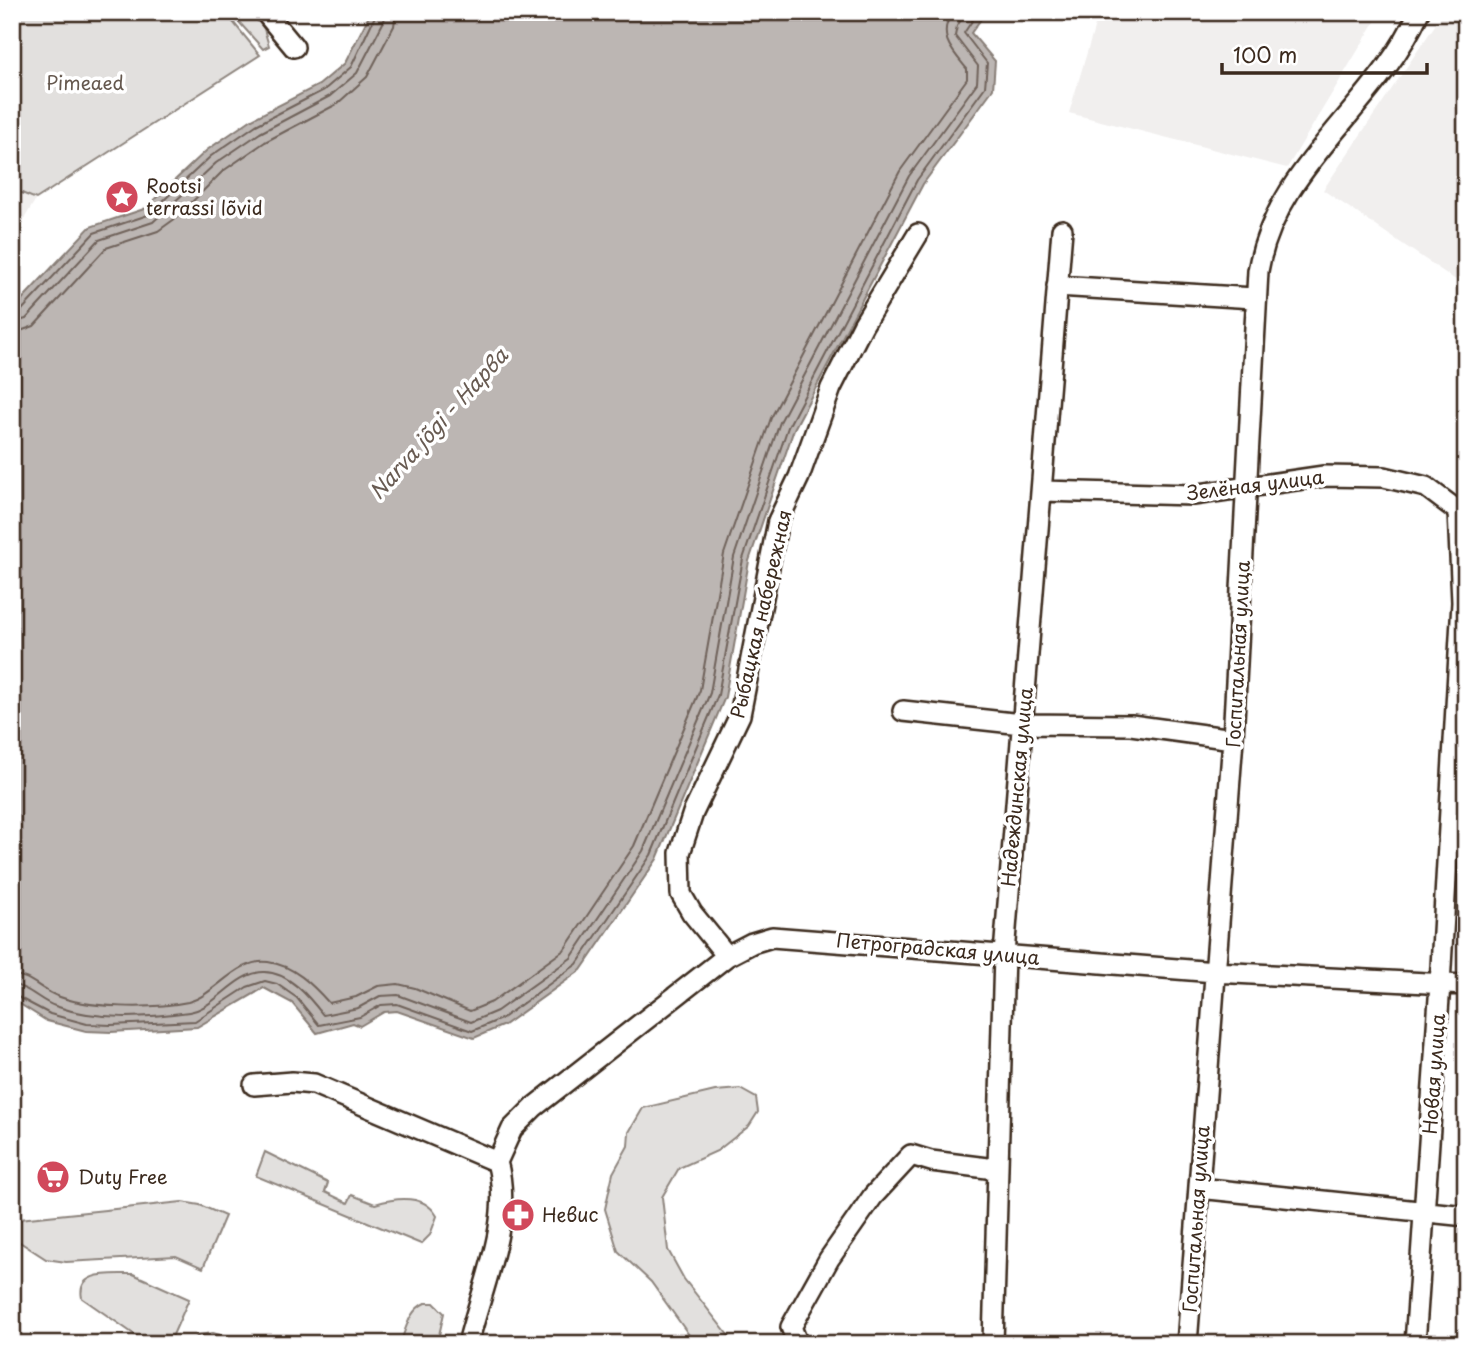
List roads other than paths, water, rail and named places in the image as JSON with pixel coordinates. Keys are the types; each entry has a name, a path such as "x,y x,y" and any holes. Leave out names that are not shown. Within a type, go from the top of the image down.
{"street":[{"path":"265,12 294,47"},
{"name":"Госпитальная улица","path":"1187,1344 1233,739 1254,298 1266,234 1285,195 1383,71 1419,12"},
{"name":"Надеждинская улица","path":"993,1344 995,1169 1004,954 1062,230"},
{"name":"Рыбацкая набережная","path":"727,956 692,913 681,894 680,853 694,813 740,715 778,521 799,477 831,388 863,325 918,234"},
{"path":"1057,286 1254,298"},
{"name":"Зелёная улица","path":"1042,491 1193,495 1324,476 1384,477 1426,487 1458,511"},
{"name":"Новая улица","path":"1415,1344 1440,984 1462,602 1458,511"},
{"path":"903,710 1022,724 1131,725 1233,739"},
{"name":"Петроградская улица","path":"497,1162 512,1129 523,1116 727,956 752,943 790,937 1215,972 1466,985"},
{"path":"254,1085 292,1082 314,1084 497,1162 502,1180 500,1222 471,1336"},
{"path":"798,1344 791,1327 829,1259 873,1196 911,1154 930,1161 995,1169"},
{"path":"1199,1188 1466,1216"}],"water":[{"name":"Narva jõgi - Нарва","path":"371,12 986,12 971,33 995,61 993,89 923,184 794,429 749,561 725,697 657,859 581,970 504,1025 474,1038 397,1011 384,1012 360,1026 353,1023 317,1033 292,1003 264,988 197,1027 86,1031 47,1021 12,999 12,310 90,227 144,209 207,150 252,119 319,85 345,63"}],"place":[{"name":"Rootsi terrassi lõvid","path":"122,197"},
{"name":"Duty Free","path":"53,1177"},
{"name":"Невис","path":"518,1215"}],"park label":[{"name":"Pimeaed","path":"85,83"}]}
